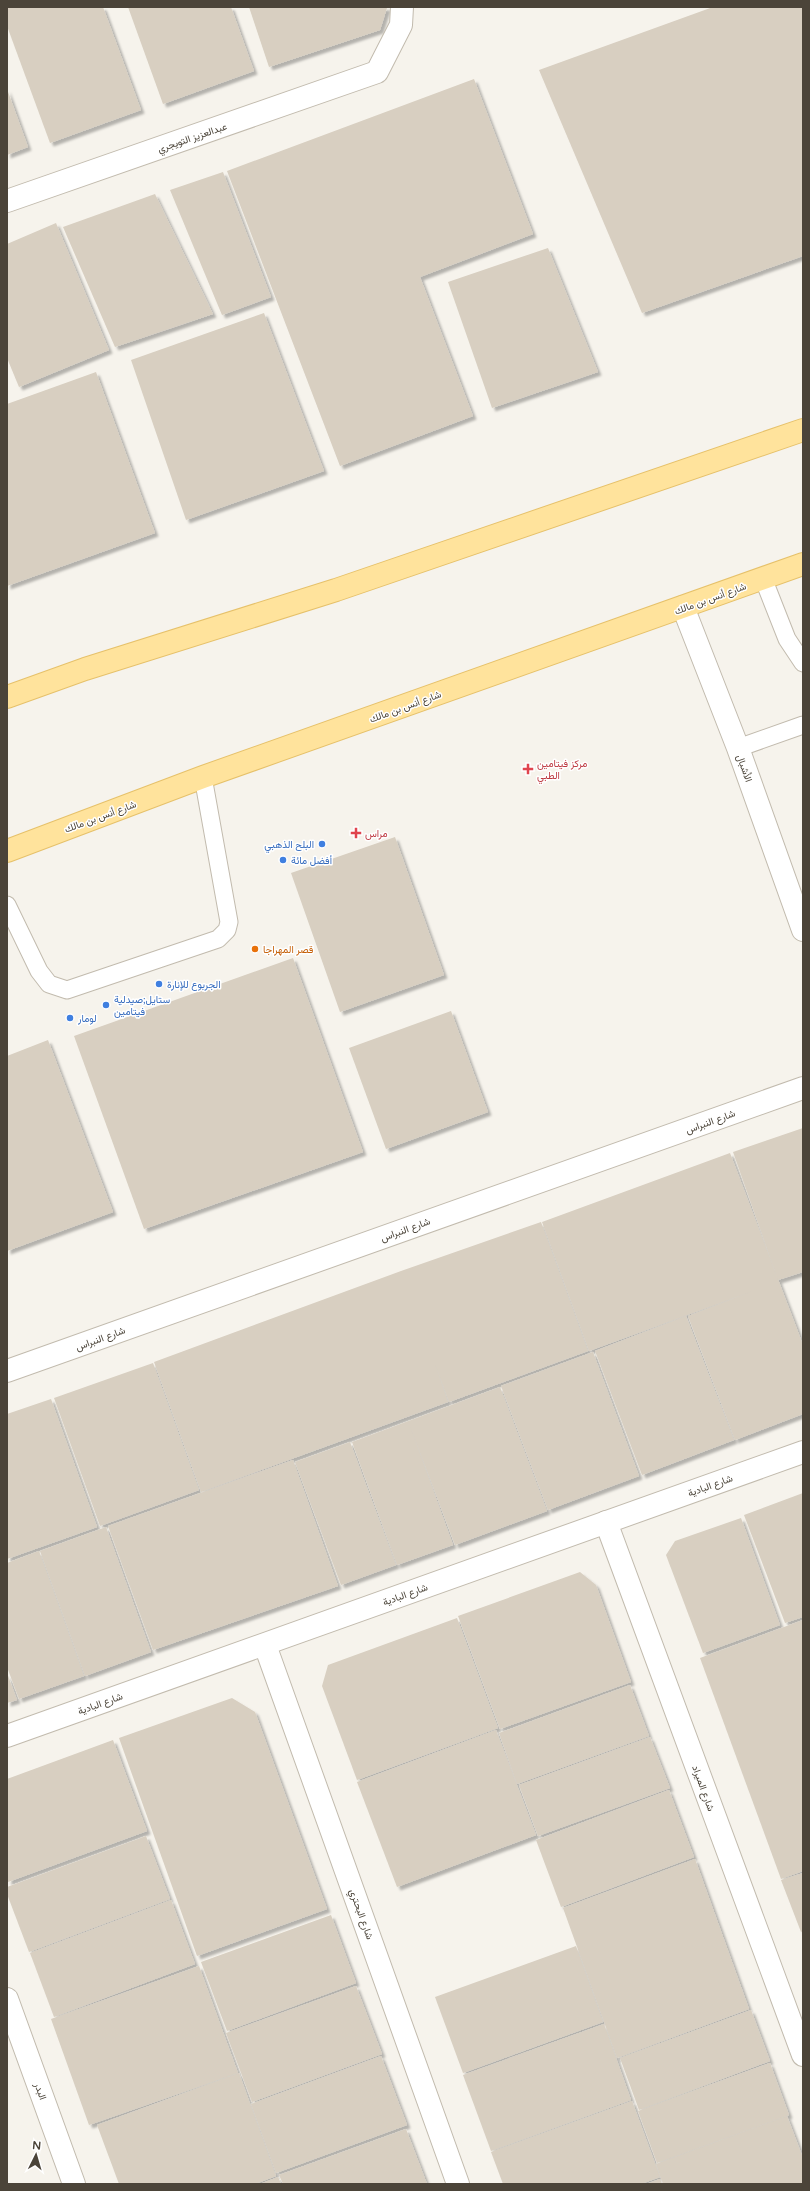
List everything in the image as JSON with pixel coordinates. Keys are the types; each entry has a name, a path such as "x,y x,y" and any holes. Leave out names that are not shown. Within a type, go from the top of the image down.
{"main road":[{"path":"7,697 85,669 344,588 803,430"},
{"name":"شارع أنس بن مالك","path":"7,851 203,778 803,564"}],"street":[{"name":"عبدالعزيز التويجري","path":"7,201 377,72 401,25 402,7"},
{"name":"الأشبال","path":"683,607 738,748 803,930"},
{"name":"شارع النبراس","path":"7,1371 803,1088"},
{"name":"شارع البادية","path":"7,1736 803,1452"},
{"name":"شارع الميراد","path":"606,1522 803,2055"},
{"name":"شارع البحتري","path":"265,1645 458,2184"},
{"name":"البدر","path":"7,1999 74,2184"}],"lane":[{"path":"764,578 787,638 803,662"},
{"path":"738,748 803,725"},
{"path":"7,905 40,971 49,984 67,990 218,939 227,930 229,922 203,778"}],"building":[{"path":"7,7 103,7 141,110 50,143 7,26"},
{"path":"128,7 231,7 254,71 163,104"},
{"path":"249,7 387,8 380,30 269,67"},
{"path":"713,7 803,7 803,256 642,313 539,70"},
{"path":"474,79 533,234 420,277 473,416 340,466 227,171"},
{"path":"7,89 28,147 7,155"},
{"path":"223,172 271,297 222,315 170,190"},
{"path":"155,194 213,314 115,347 63,227"},
{"path":"56,223 109,350 19,387 7,358 7,244"},
{"path":"548,248 598,372 492,408 448,282"},
{"path":"264,313 324,471 186,520 131,360"},
{"path":"96,372 155,533 7,586 7,404"},
{"path":"395,837 444,975 340,1012 291,873"},
{"path":"293,958 363,1152 144,1229 74,1036"},
{"path":"451,1011 488,1112 386,1149 349,1048"},
{"path":"48,1040 113,1212 7,1251 7,1056"},
{"path":"803,1128 803,1272 778,1280 733,1152"},
{"path":"730,1153 803,1345 803,1414 735,1440 688,1316 753,1291 589,1351 542,1222"},
{"path":"541,1222 588,1351 449,1402 435,1364 448,1402 201,1492 154,1362 401,1271"},
{"path":"686,1316 734,1440 642,1475 595,1351"},
{"path":"593,1352 639,1476 548,1510 501,1386"},
{"path":"153,1363 199,1490 100,1526 54,1398"},
{"path":"500,1387 547,1511 455,1545 410,1426 453,1545 397,1565 352,1442"},
{"path":"51,1399 97,1527 7,1559 7,1414"},
{"path":"350,1442 396,1565 341,1585 295,1462"},
{"path":"293,1460 338,1586 153,1650 108,1526"},
{"path":"803,1493 803,1617 785,1623 744,1515"},
{"path":"741,1518 780,1625 703,1653 666,1555 675,1541"},
{"path":"106,1527 151,1652 85,1676 40,1551"},
{"path":"39,1551 84,1676 19,1699 7,1667 7,1563"},
{"path":"580,1572 596,1585 631,1682 500,1729 458,1616"},
{"path":"457,1618 498,1728 357,1780 322,1686 328,1665"},
{"path":"803,1620 803,1871 781,1879 700,1658"},
{"path":"7,1673 17,1700 7,1703"},
{"path":"630,1685 649,1736 517,1784 499,1733"},
{"path":"232,1698 255,1712 327,1909 197,1956 119,1738"},
{"path":"496,1730 536,1835 397,1887 357,1782"},
{"path":"650,1737 670,1788 538,1836 519,1785"},
{"path":"113,1740 147,1831 8,1882 7,1779"},
{"path":"669,1790 694,1857 561,1907 536,1840"},
{"path":"146,1836 170,1899 29,1952 7,1894 7,1887"},
{"path":"695,1859 749,2009 617,2058 563,1908"},
{"path":"803,1873 803,1931 801,1932 781,1880"},
{"path":"171,1900 195,1964 54,2017 30,1953"},
{"path":"331,1915 356,1983 227,2031 201,1962"},
{"path":"576,1946 603,2022 463,2073 435,1997"},
{"path":"199,1966 238,2073 89,2125 51,2019"},
{"path":"356,1986 382,2054 252,2102 226,2033"},
{"path":"751,2010 770,2061 639,2110 620,2058"},
{"path":"604,2024 631,2100 491,2151 463,2075"},
{"path":"381,2056 407,2125 276,2173 251,2104"},
{"path":"770,2063 789,2115 657,2163 638,2111"},
{"path":"239,2073 276,2176 255,2184 119,2184 97,2125"},
{"path":"632,2101 660,2177 641,2184 503,2184 491,2152"},
{"path":"787,2116 803,2158 803,2184 663,2184 656,2164"},
{"path":"406,2129 427,2184 283,2184 279,2175"},
{"path":"278,2177 281,2184 260,2184"},
{"path":"660,2179 662,2184 646,2184"}],"place":[{"name":"مركز فيتامين الطبي","path":"528,769"},
{"name":"مراس","path":"356,833"},
{"name":"البلح الذهبي","path":"322,844"},
{"name":"أفضل مائة","path":"283,860"},
{"name":"قصر المهراجا","path":"255,949"},
{"name":"الجربوع للإنارة","path":"159,984"},
{"name":"ستايل;صيدلية فيتامين","path":"106,1005"},
{"name":"لومار","path":"70,1018"}]}
